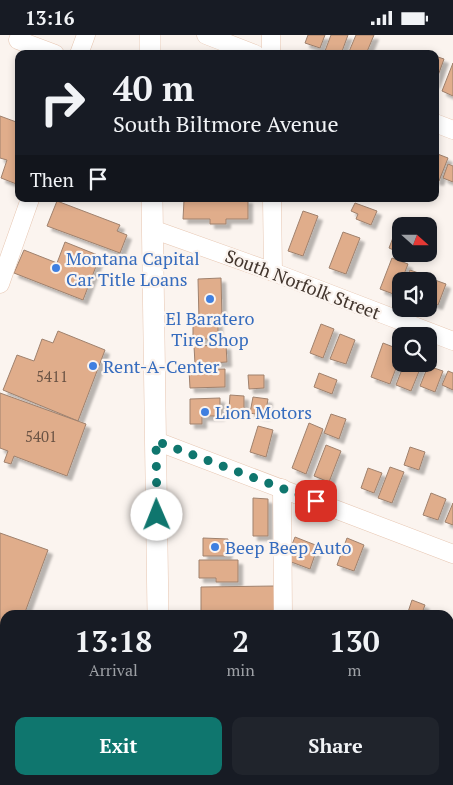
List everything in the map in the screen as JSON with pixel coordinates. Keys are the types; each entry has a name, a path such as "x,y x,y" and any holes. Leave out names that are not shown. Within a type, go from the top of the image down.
{"main road":[{"path":"150,35 150,50"},
{"path":"152,202 158,610"}],"street":[{"path":"80,50 86,35"},
{"path":"206,35 245,50"},
{"path":"271,35 271,50"},
{"path":"18,40 44,50"},
{"path":"439,125 453,130"},
{"path":"0,284 29,202"},
{"path":"272,202 273,272"},
{"name":"South Norfolk Street","path":"152,229 273,272 453,341"},
{"path":"156,441 453,554"},
{"path":"282,488 283,610"}],"building":[{"path":"308,35 325,35 320,48 305,43"},
{"path":"331,35 348,35 342,50 325,50"},
{"path":"356,35 374,35 368,50 350,50"},
{"path":"439,57 444,59 439,73"},
{"path":"453,63 453,96 442,91"},
{"path":"0,116 15,122 15,183 1,178 7,160 0,158"},
{"path":"439,155 448,158 439,181"},
{"path":"448,164 453,166 453,182 443,178"},
{"path":"57,202 60,202 120,225 117,231 127,235 120,253 47,226"},
{"path":"184,202 248,202 248,219 226,219 226,224 210,224 210,219 183,219"},
{"path":"355,203 377,211 371,225 356,219 358,214 351,211"},
{"path":"303,211 318,216 303,256 288,251"},
{"path":"343,232 360,238 346,274 329,268"},
{"name":"Montana Capital Car Title Loans","path":"65,242 100,256 83,300 14,273 24,250 57,263"},
{"path":"392,258 392,263 408,264 405,272 392,272 392,294 380,289"},
{"name":"El Baratero Tire Shop","path":"221,278 222,319 199,320 198,279"},
{"path":"437,281 446,284 437,305"},
{"path":"193,322 218,322 218,339 193,339"},
{"path":"321,324 334,329 323,358 310,353"},
{"path":"58,331 105,350 78,421 3,390 17,355 34,361 42,339 53,343"},
{"path":"340,334 355,340 346,364 330,359"},
{"path":"383,343 392,346 392,372 395,372 390,384 371,377"},
{"path":"226,345 227,362 195,364 194,346"},
{"path":"225,369 225,387 190,388 189,370"},
{"path":"437,369 443,371 435,392 420,386 426,372 437,372"},
{"path":"448,371 453,373 453,390 442,385"},
{"path":"401,372 419,372 411,391 396,385"},
{"path":"319,373 337,380 332,394 314,387"},
{"path":"248,375 264,375 264,388 249,389"},
{"path":"0,393 86,424 67,476 14,456 11,464 4,462 8,451 0,448"},
{"path":"230,395 244,396 244,410 229,409"},
{"path":"253,397 268,399 265,416 250,413"},
{"name":"Lion Motors","path":"220,398 220,416 202,416 202,424 190,424 190,399"},
{"path":"331,414 346,419 339,439 324,433"},
{"path":"309,423 323,429 306,474 292,468"},
{"path":"258,426 273,430 266,457 250,452"},
{"path":"326,445 341,451 329,482 314,476"},
{"path":"410,447 425,452 419,470 404,465"},
{"path":"390,467 404,472 392,503 378,498"},
{"path":"368,468 382,473 374,493 361,488"},
{"path":"431,493 446,499 438,520 423,515"},
{"path":"253,498 268,499 268,536 253,536"},
{"path":"453,503 453,525 445,522"},
{"path":"0,533 48,550 26,610 0,610"},
{"path":"295,537 318,546 310,569 286,560"},
{"name":"Beep Beep Auto","path":"203,538 228,539 227,556 203,556"},
{"path":"347,538 364,545 354,571 337,565"},
{"path":"199,560 238,560 238,582 216,582 216,578 199,578"},
{"path":"275,586 275,610 201,610 201,587"},
{"path":"412,600 425,605 423,610 409,610"}],"place":[{"name":"Montana Capital Car Title Loans","path":"56,268"},
{"name":"El Baratero Tire Shop","path":"210,299"},
{"name":"Rent-A-Center","path":"93,366"},
{"name":"Lion Motors","path":"205,412"},
{"name":"Beep Beep Auto","path":"215,547"}],"route":[{"path":"157,515 156,441 316,501"}]}
